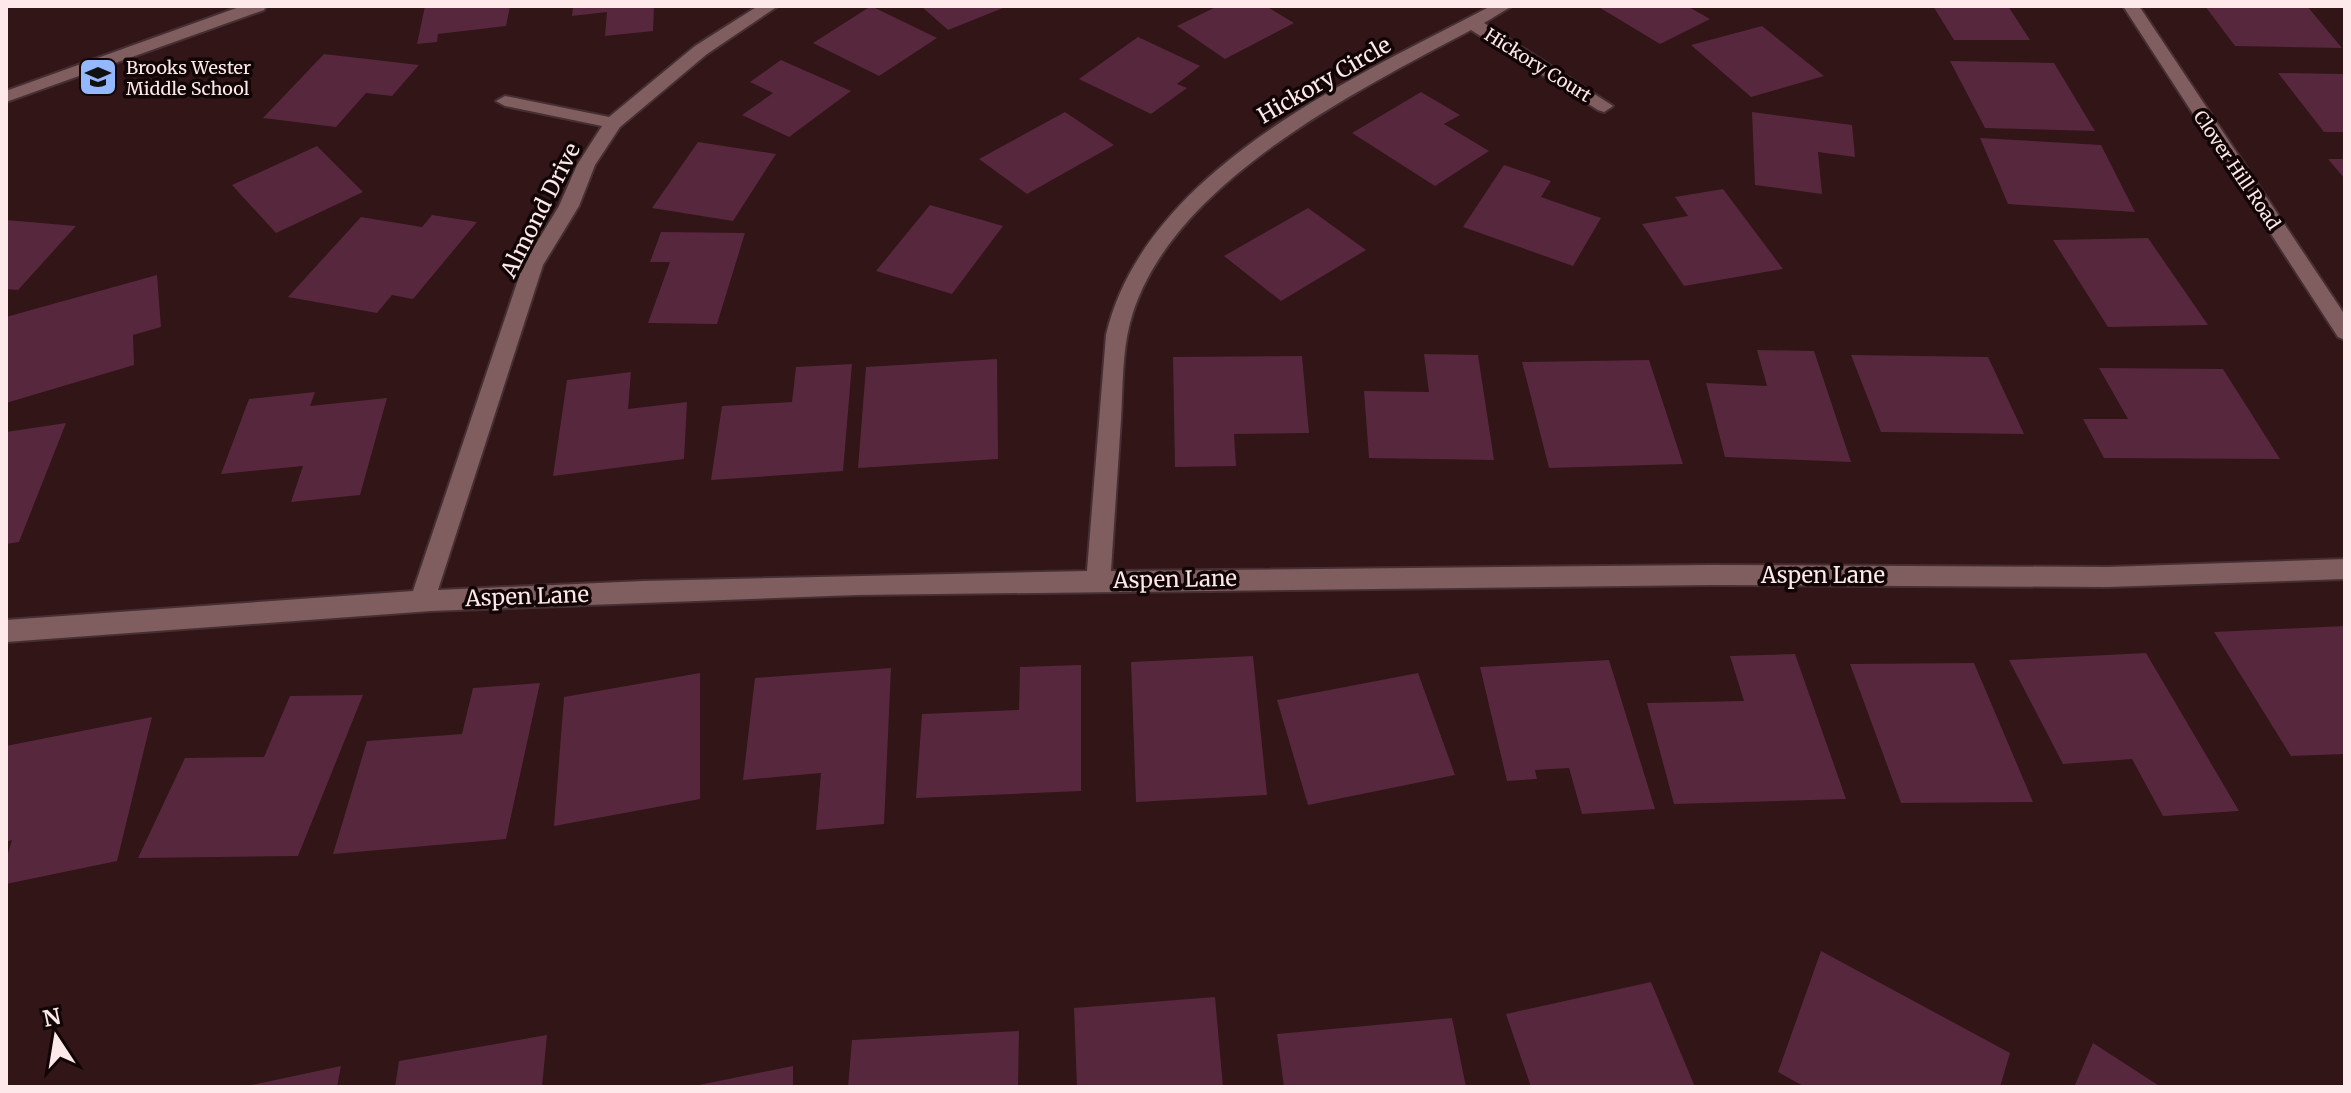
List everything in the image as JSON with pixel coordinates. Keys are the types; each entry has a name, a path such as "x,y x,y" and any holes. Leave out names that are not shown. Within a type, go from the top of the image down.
{"street":[{"path":"6,97 258,6"},
{"name":"Almond Drive","path":"423,599 533,265 569,206 586,165 613,123 701,50 770,6"},
{"name":"Hickory Circle","path":"1098,581 1113,369 1122,312 1138,273 1167,231 1224,175 1276,133 1504,6"},
{"name":"Clover Hill Road","path":"2131,6 2336,305 2345,332"},
{"name":"Hickory Court","path":"1472,23 1604,106"},
{"path":"505,101 613,123"},
{"name":"Aspen Lane","path":"6,631 423,599 1098,581 1810,574 2251,576 2345,569"}],"building":[{"path":"425,6 510,6 506,26 438,34 437,42 417,44"},
{"path":"573,6 654,6 653,31 605,36 607,12 572,16"},
{"path":"871,6 937,38 879,76 813,43"},
{"path":"921,6 1008,6 948,30"},
{"path":"1218,6 1266,6 1294,23 1225,59 1177,26"},
{"path":"1597,6 1687,6 1710,19 1660,44"},
{"path":"1933,6 2008,6 2030,40 1954,40"},
{"path":"2205,6 2307,6 2342,48 2235,46"},
{"path":"1762,26 1824,76 1751,97 1691,45"},
{"path":"1138,37 1200,66 1177,84 1187,88 1151,114 1079,79"},
{"path":"324,54 419,65 392,96 366,93 336,127 263,118"},
{"path":"781,60 851,91 789,137 742,115 773,93 750,82"},
{"path":"1950,61 2054,63 2095,131 1985,128"},
{"path":"2278,73 2345,74 2345,132 2324,132"},
{"path":"1421,92 1460,115 1444,124 1489,151 1435,186 1352,133"},
{"path":"1065,112 1114,145 1027,194 979,159"},
{"path":"1752,112 1852,125 1855,157 1818,152 1822,194 1755,185"},
{"path":"1980,138 2101,145 2135,212 2008,204"},
{"path":"698,142 776,154 733,221 652,208"},
{"path":"317,146 363,192 276,233 232,185"},
{"path":"2328,159 2345,159 2345,179"},
{"path":"1504,165 1551,181 1541,197 1601,218 1573,266 1463,227"},
{"path":"1723,189 1783,269 1684,286 1642,224 1688,216 1675,197"},
{"path":"930,205 1003,226 952,294 876,271"},
{"path":"1308,208 1366,250 1281,301 1224,256"},
{"path":"432,215 477,222 413,299 392,295 377,313 288,297 361,217 422,227"},
{"path":"6,220 76,226 18,290 6,289"},
{"path":"661,232 745,233 717,324 648,323 670,262 650,262"},
{"path":"2148,238 2208,325 2108,327 2053,240"},
{"path":"157,275 161,327 133,335 134,365 6,403 6,317"},
{"path":"1757,350 1814,351 1851,462 1725,457 1706,383 1767,386"},
{"path":"1424,354 1478,355 1494,460 1369,458 1364,391 1429,392"},
{"path":"1851,355 1988,357 2024,434 1881,432"},
{"path":"1302,356 1309,433 1234,434 1236,466 1175,467 1173,357"},
{"path":"997,359 998,459 858,468 866,367"},
{"path":"1649,360 1683,464 1549,468 1522,362"},
{"path":"852,364 843,471 711,480 722,406 792,402 796,367"},
{"path":"2099,368 2223,369 2280,459 2104,458 2083,419 2128,419"},
{"path":"631,372 628,409 687,402 684,459 553,476 567,380"},
{"path":"315,392 310,406 387,398 360,495 291,502 303,466 221,474 249,399"},
{"path":"66,423 19,542 6,544 6,432"},
{"path":"2345,626 2345,754 2291,756 2214,632"},
{"path":"2146,653 2239,811 2163,816 2132,759 2063,764 2009,660"},
{"path":"1795,654 1846,799 1674,804 1647,703 1744,701 1730,656"},
{"path":"1253,656 1267,795 1136,802 1131,662"},
{"path":"1609,660 1655,809 1582,814 1569,768 1535,770 1537,779 1507,781 1480,667"},
{"path":"1974,663 2033,802 1901,803 1850,664"},
{"path":"1081,665 1081,791 916,798 922,714 1019,710 1020,667"},
{"path":"891,668 884,824 816,830 821,773 743,780 755,678"},
{"path":"700,673 700,799 554,826 564,697"},
{"path":"1418,673 1455,775 1308,805 1277,700"},
{"path":"540,683 506,839 333,854 367,741 462,734 473,688"},
{"path":"363,695 298,856 138,858 185,758 264,757 290,696"},
{"path":"152,717 117,861 6,884 6,860 12,840 6,842 6,746"},
{"path":"1821,951 2010,1053 2000,1087 1805,1087 1778,1072"},
{"path":"1651,982 1695,1087 1531,1087 1506,1014"},
{"path":"1215,997 1223,1087 1077,1087 1074,1008"},
{"path":"1452,1018 1466,1087 1284,1087 1277,1034"},
{"path":"1019,1031 1018,1087 848,1087 852,1040"},
{"path":"547,1035 542,1087 395,1087 399,1061"},
{"path":"2093,1043 2161,1087 2074,1087"},
{"path":"341,1066 337,1087 247,1086"},
{"path":"793,1066 793,1087 694,1087 694,1086"}],"place":[{"name":"Brooks Wester Middle School","path":"98,77"}]}
